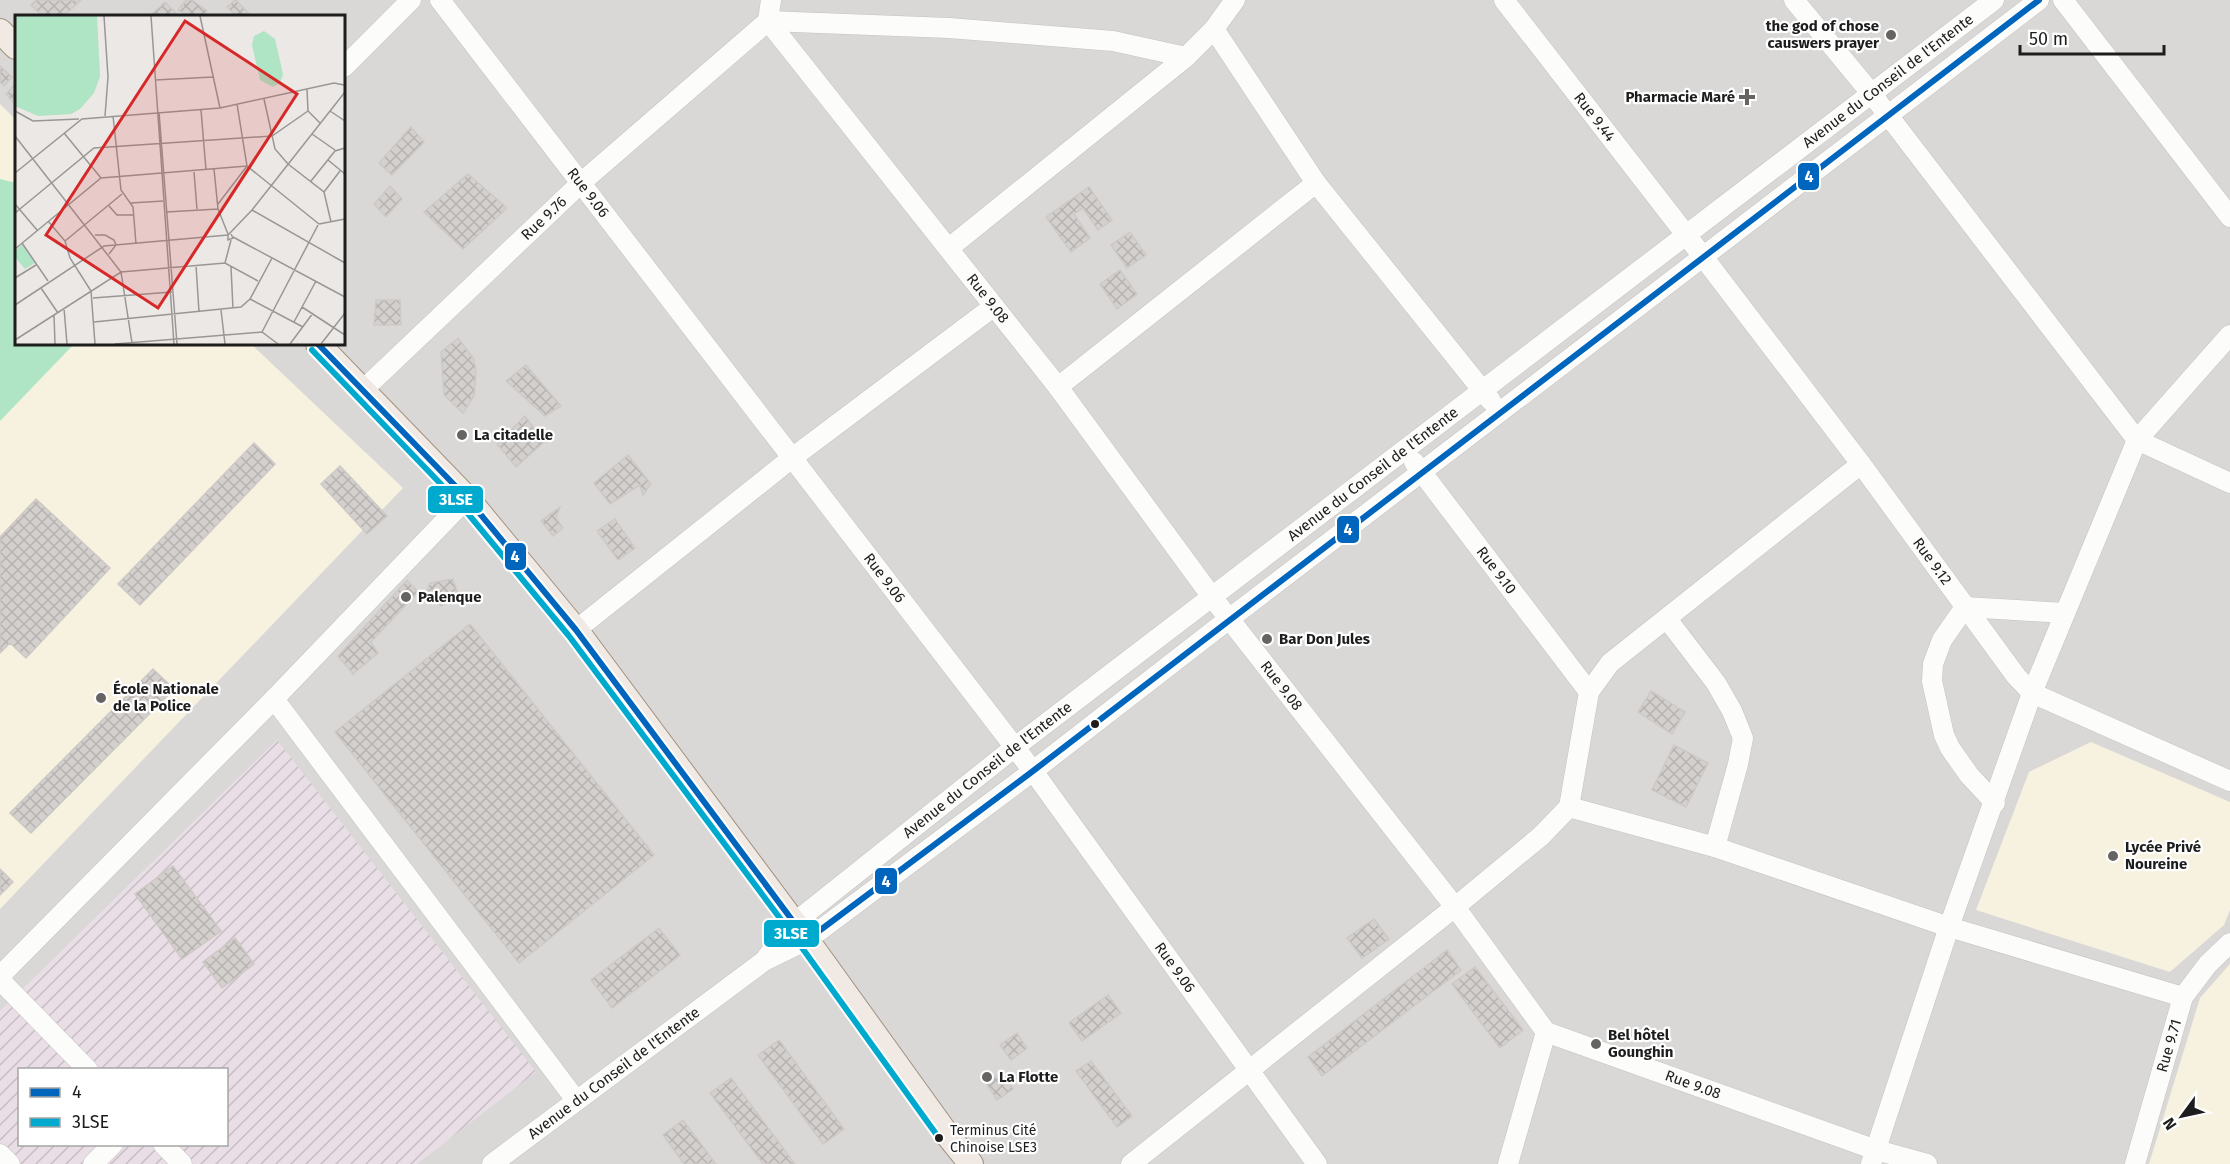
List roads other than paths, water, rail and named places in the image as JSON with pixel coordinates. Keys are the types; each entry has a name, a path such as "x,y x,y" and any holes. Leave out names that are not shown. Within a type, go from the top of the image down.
{"main road":[{"path":"0,31 15,46"},
{"path":"319,345 467,498 576,630 939,1124 971,1164"}],"street":[{"path":"345,66 411,0"},
{"name":"Rue 9.06","path":"440,0 1015,747 1317,1164"},
{"path":"771,0 768,21 949,28 1113,41 1186,57"},
{"path":"949,248 1186,57 1214,29 1235,0"},
{"name":"Rue 9.44","path":"1504,0 1704,258"},
{"path":"1794,0 1872,93 2137,440 2230,483"},
{"name":"Avenue du Conseil de l'Entente","path":"492,1164 764,961 1015,747 1994,0"},
{"name":"Avenue du Conseil de l'Entente","path":"800,932 1033,771 2039,0"},
{"path":"2064,0 2230,217"},
{"name":"Rue 9.76","path":"364,389 582,182 768,21"},
{"name":"Rue 9.08","path":"768,21 1058,387 1212,597 1455,907 1546,1032 1874,1157 1927,1164"},
{"path":"1214,29 1316,183 1500,412"},
{"path":"1058,387 1316,183"},
{"name":"Rue 9.12","path":"1704,258 1861,464 2001,658 2032,693 2230,781"},
{"path":"576,630 792,458 993,307"},
{"path":"1874,1157 1949,927 2032,693 2137,440 2230,335"},
{"name":"Rue 9.10","path":"1405,450 1589,692"},
{"path":"1131,1164 1541,836 1569,807 1589,692 1610,663 1861,464"},
{"path":"86,1068 0,978 274,699 467,498"},
{"path":"1995,802 1969,775 1950,748 1944,735 1932,681 1933,664 1942,640 1965,607 2065,613"},
{"path":"1666,619 1716,683 1732,711 1743,738 1715,847"},
{"path":"274,699 576,1101"},
{"path":"1569,807 1715,847 1949,927 2183,998"},
{"name":"Rue 9.71","path":"2135,1164 2183,998 2208,964 2230,943"},
{"path":"1508,1164 1546,1032"},
{"path":"93,1164 111,1146"},
{"path":"165,1146 182,1164"},
{"path":"0,1154 10,1164"}],"place":[{"name":"the god of chose causwers prayer","path":"1891,35"},
{"name":"Pharmacie Maré","path":"1747,97"},
{"name":"La citadelle","path":"462,435"},
{"name":"Palenque","path":"406,597"},
{"name":"Bar Don Jules","path":"1267,639"},
{"name":"École Nationale de la Police","path":"101,698"},
{"name":"Lycée Privé Noureine","path":"2113,856"},
{"name":"Bel hôtel Gounghin","path":"1596,1044"},
{"name":"La Flotte","path":"987,1077"},
{"name":"Terminus Cité Chinoise LSE3","path":"939,1138"}]}
